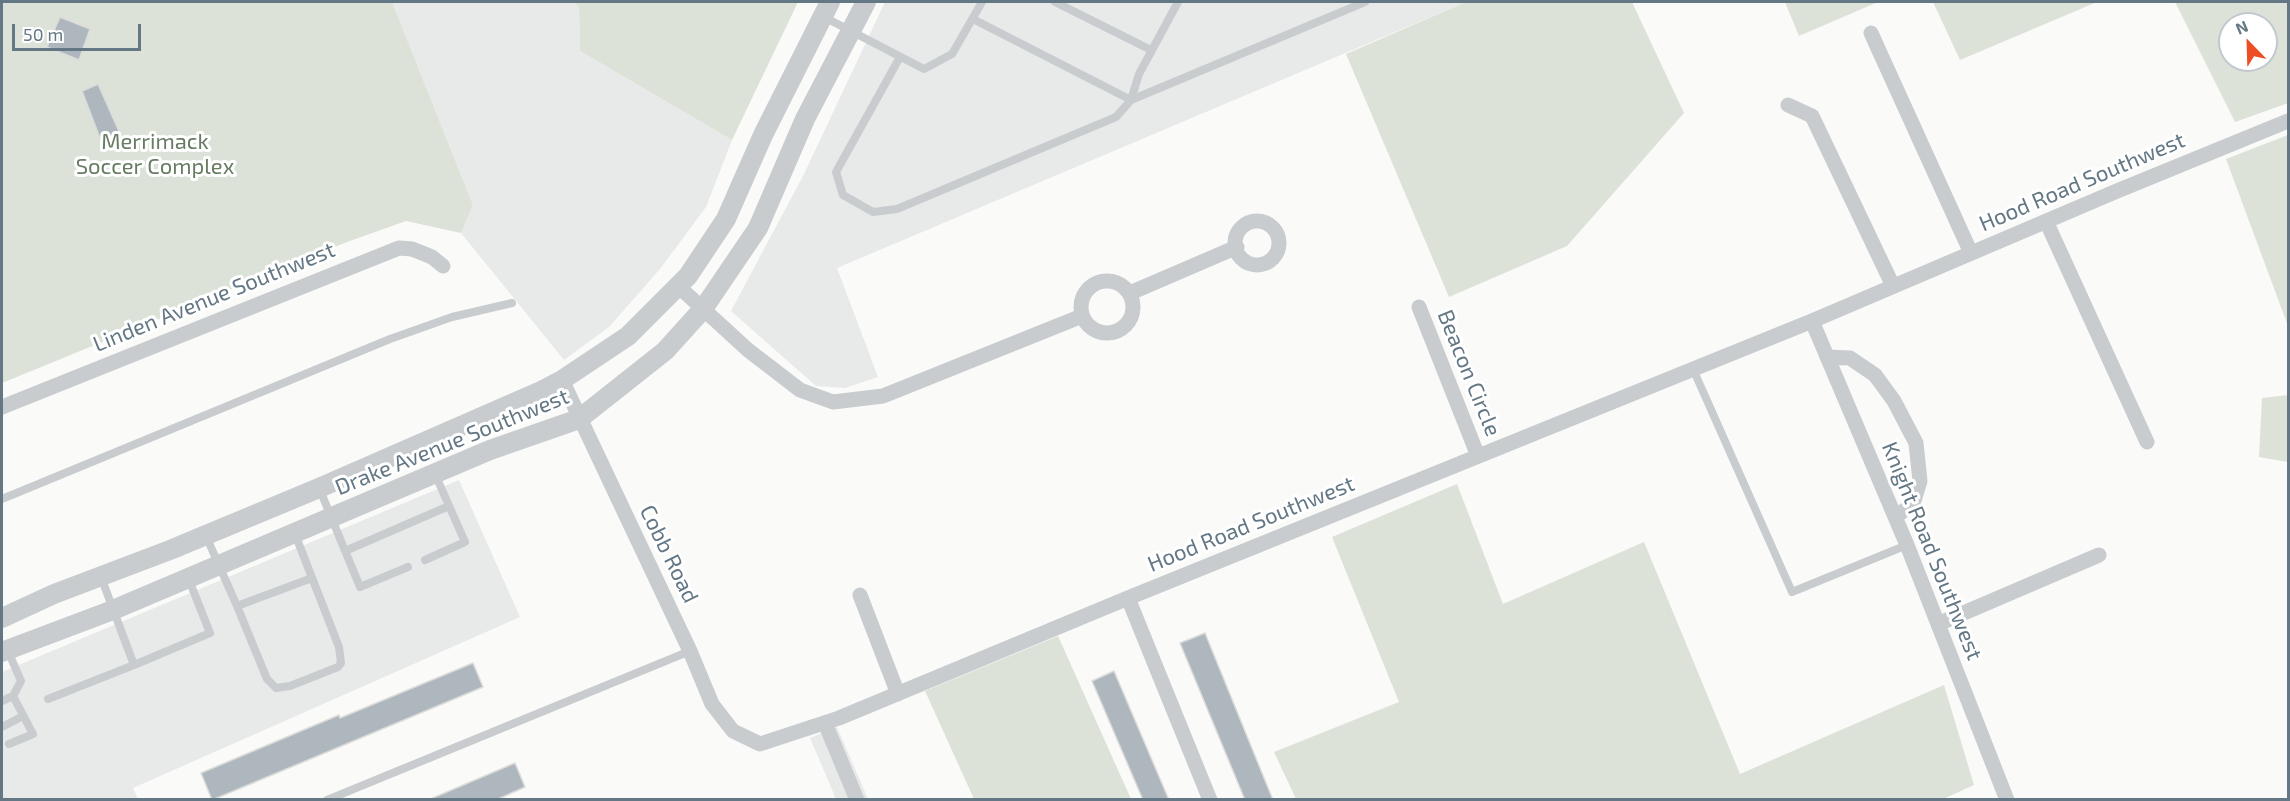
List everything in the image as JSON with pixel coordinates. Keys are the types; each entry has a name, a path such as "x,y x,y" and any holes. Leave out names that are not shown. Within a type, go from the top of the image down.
{"street":[{"name":"Drake Avenue Southwest","path":"5,651 113,610 490,450 579,419 665,351 703,309 758,228 805,120 866,2"},
{"name":"Drake Avenue Southwest","path":"2,618 319,488 562,380 628,336 688,276 726,219 763,135 827,9"},
{"path":"1870,33 1971,253"},
{"path":"1788,105 1812,116 1893,286"},
{"name":"Hood Road Southwest","path":"716,710 733,731 760,744 825,723 1812,321 2289,121"},
{"path":"2046,221 2147,442"},
{"path":"1130,293 1237,247"},
{"name":"Linden Avenue Southwest","path":"2,407 399,248 412,249 432,257 443,266"},
{"path":"1100,281 1117,282 1130,293 1133,310 1126,326 1119,330 1101,333 1087,324 1082,316 1082,299 1092,285 1100,281"},
{"path":"678,286 748,350 800,390 833,402 883,396 1082,316"},
{"name":"Beacon Circle","path":"1419,307 1478,456"},
{"name":"Knight Road Southwest","path":"1812,321 1907,545 2007,800"},
{"path":"1827,357 1851,358 1875,375 1894,402 1916,443 1920,481 1913,504 1895,517"},
{"path":"562,380 579,419"},
{"name":"Cobb Road","path":"579,419 716,710"},
{"path":"1938,624 2099,555"},
{"path":"860,595 898,694"},
{"path":"1128,598 1210,800"},
{"path":"825,723 857,800"}],"lane":[{"path":"827,9 851,31 924,69 952,54 982,2"},
{"path":"1055,2 1151,50"},
{"path":"900,57 836,172 843,195 873,212 897,209 1116,117 1131,100 1139,74 1178,2"},
{"path":"1131,100 1365,2"},
{"path":"974,19 1131,100"},
{"path":"2,499 63,476 390,339 452,317 512,303"},
{"path":"1692,369 1792,592 1907,545"},
{"path":"425,560 465,542 435,474"},
{"path":"319,488 360,587 408,567"},
{"path":"345,550 449,506"},
{"path":"205,535 267,679 276,688 291,686 338,668 341,663 339,648 295,534"},
{"path":"100,576 134,665"},
{"path":"48,699 210,633 188,578"},
{"path":"237,606 312,578"},
{"path":"2,701 13,696 21,681 5,651"},
{"path":"327,800 690,651"},
{"path":"9,744 33,734 13,696"},
{"path":"2,727 24,716"}],"shaded area":[{"path":"392,2 572,2 579,6 580,51 732,140 706,207 660,269 609,327 564,360 461,233 473,205"},
{"path":"885,2 1466,2 837,268 878,377 845,388 816,386 731,311 804,174"},
{"path":"459,480 520,617 133,788 138,799 2,800 2,672"},
{"path":"837,727 868,799 836,799 810,738"}],"green space":[{"name":"Merrimack Soccer Complex","path":"2,2 392,2 473,205 461,233 406,221 347,242 2,383"},
{"path":"572,2 798,2 732,140 580,51 579,6"},
{"path":"1466,2 1632,2 1684,113 1567,246 1449,297 1346,54"},
{"path":"1785,2 1878,2 1799,36"},
{"path":"1933,2 2097,2 1960,60"},
{"path":"2175,2 2288,2 2288,103 2235,122"},
{"path":"2288,135 2288,326 2226,159"},
{"path":"2288,395 2288,462 2259,457 2262,398"},
{"path":"1457,484 1503,604 1644,542 1740,774 1944,685 1974,785 1941,800 1296,799 1274,752 1399,702 1332,537"},
{"path":"1058,636 1131,799 974,799 925,691"}],"building":[{"path":"60,17 90,29 79,60 47,47"},
{"path":"98,84 122,138 103,146 82,91"},
{"path":"1205,633 1273,800 1245,800 1180,643"},
{"path":"473,663 483,687 212,800 201,773 339,715 340,718"},
{"path":"1114,671 1169,800 1143,800 1092,681"},
{"path":"515,763 525,787 496,800 428,800"}]}
